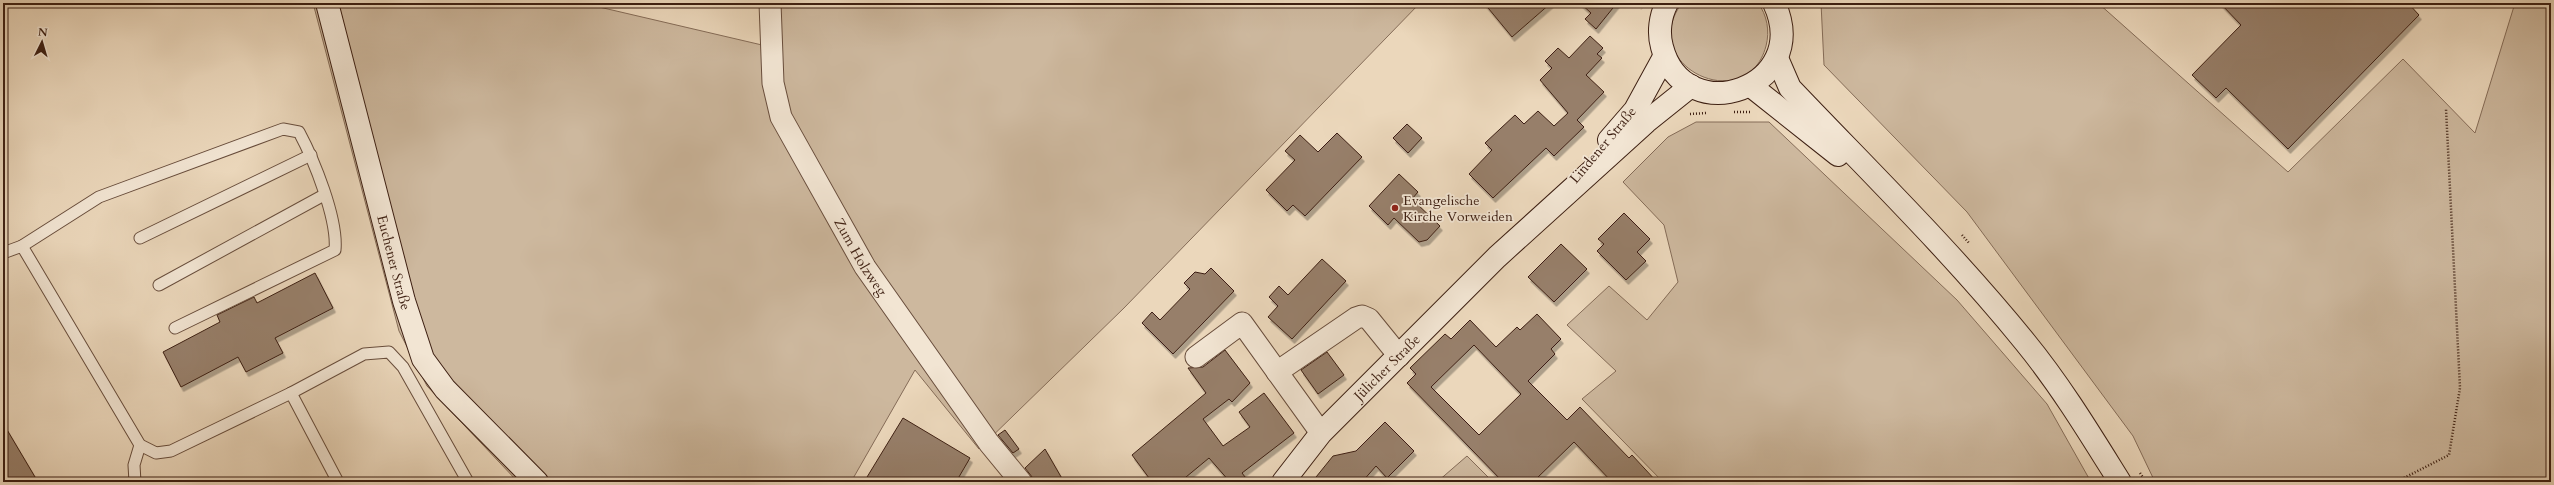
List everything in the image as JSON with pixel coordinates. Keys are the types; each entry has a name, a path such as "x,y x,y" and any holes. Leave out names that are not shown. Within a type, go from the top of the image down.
{"main road":[{"name":"Euchener Straße","path":"327,3 404,301 423,359 445,390 537,482"},
{"path":"1666,4 1660,22 1660,40 1664,57 1675,74 1691,86 1705,92 1721,94 1736,92 1751,86 1766,74 1777,58 1782,29 1774,3"},
{"name":"Lindener Straße","path":"1549,209 1635,110 1664,57"},
{"path":"1777,58 1790,88 1911,216 2025,342 2073,406 2120,482"},
{"name":"Lindener Straße","path":"1497,257 1646,122 1691,86"},
{"path":"1751,86 1911,216"},
{"name":"Jülicher Straße","path":"1283,482 1321,433 1497,257"}],"street":[{"name":"Zum Holzweg","path":"770,3 773,83 781,117 865,267 989,443 1021,482"},
{"path":"1277,372 1356,318 1362,316 1369,319 1399,356"},
{"path":"1196,356 1242,323 1321,433"}],"lane":[{"path":"3,253 22,246 99,197 283,129 300,132 312,155 324,195 336,237 335,250 175,328"},
{"path":"140,238 312,155"},
{"path":"159,285 324,195"},
{"path":"22,246 140,446 156,453 171,451 291,393 364,354 389,352 403,367 468,482"},
{"path":"291,393 338,482"},
{"path":"135,482 134,465 140,446"}],"path":[{"path":"2396,482 2449,455 2460,388 2446,109"}],"shaded area":[{"path":"313,3 582,3 762,45 761,3 1420,3 1124,308 979,449 915,370 851,482 518,482 427,386 399,331"},
{"path":"1682,3 1758,3 1766,18 1768,35 1766,46 1755,67 1738,79 1719,81 1699,75 1683,63 1673,46 1671,26"},
{"path":"1821,3 2098,3 2288,172 2403,59 2475,133 2515,3 2551,3 2551,482 2155,482 2133,436 1967,212 1824,65"},
{"path":"1696,122 1769,122 1957,300 2047,404 2091,482 1663,482 1582,399 1616,371 1567,325 1609,286 1647,320 1678,282 1664,225 1623,182 1668,137"},
{"path":"1467,456 1493,482 1437,482"}],"building":[{"path":"1484,3 1551,3 1512,37"},
{"path":"1580,3 1617,3 1596,29 1585,19 1591,13"},
{"path":"2220,3 2408,3 2419,15 2288,149 2226,88 2216,98 2192,75 2241,25"},
{"path":"1590,36 1603,48 1597,54 1602,58 1586,75 1604,92 1577,120 1584,127 1554,156 1546,148 1493,198 1469,174 1492,150 1485,143 1515,115 1524,124 1538,111 1554,126 1568,113 1540,80 1552,68 1545,61 1558,48 1569,58"},
{"path":"1407,124 1422,138 1408,153 1393,138"},
{"path":"1337,133 1362,157 1305,216 1293,205 1287,211 1266,190 1295,160 1285,151 1300,135 1318,152"},
{"name":"Evangelische Kirche Vorweiden","path":"1399,174 1418,192 1412,199 1440,226 1427,240 1419,242 1394,218 1388,225 1369,206"},
{"path":"1624,213 1650,239 1637,252 1646,261 1626,280 1597,251 1604,244 1598,239"},
{"path":"1561,244 1587,269 1554,302 1528,277"},
{"path":"1322,259 1346,281 1292,339 1268,317 1278,306 1269,297 1279,286 1288,295"},
{"path":"1211,268 1234,291 1173,354 1142,323 1152,312 1160,320 1190,289 1184,283 1195,272 1205,274"},
{"path":"315,273 333,308 275,338 283,353 246,372 238,357 181,387 163,352 220,322 217,315 254,297 257,303"},
{"path":"1537,314 1561,339 1551,349 1555,354 1528,381 1567,420 1580,407 1629,458 1632,455 1657,482 1612,482 1574,442 1533,482 1503,482 1407,383 1416,374 1410,368 1445,334 1451,339 1470,320 1496,347 1517,327 1520,330","holes":["1474,345 1521,394 1479,435 1431,387"]},
{"path":"1225,350 1250,383 1232,402 1229,399 1203,419 1223,446 1250,427 1239,412 1264,393 1294,433 1242,473 1249,482 1230,482 1209,458 1180,482 1152,482 1132,455 1206,393 1188,368 1203,367"},
{"path":"1327,352 1344,375 1318,394 1301,370"},
{"path":"903,418 970,458 956,482 864,482"},
{"path":"1385,422 1414,451 1387,478 1376,466 1362,482 1312,482 1333,456 1356,451"},
{"path":"3,423 38,482 3,482"},
{"path":"1005,430 1019,449 1013,453 998,435"},
{"path":"1045,449 1064,482 1036,482 1025,468"}],"place":[{"name":"Evangelische Kirche Vorweiden","path":"1395,208"}]}
